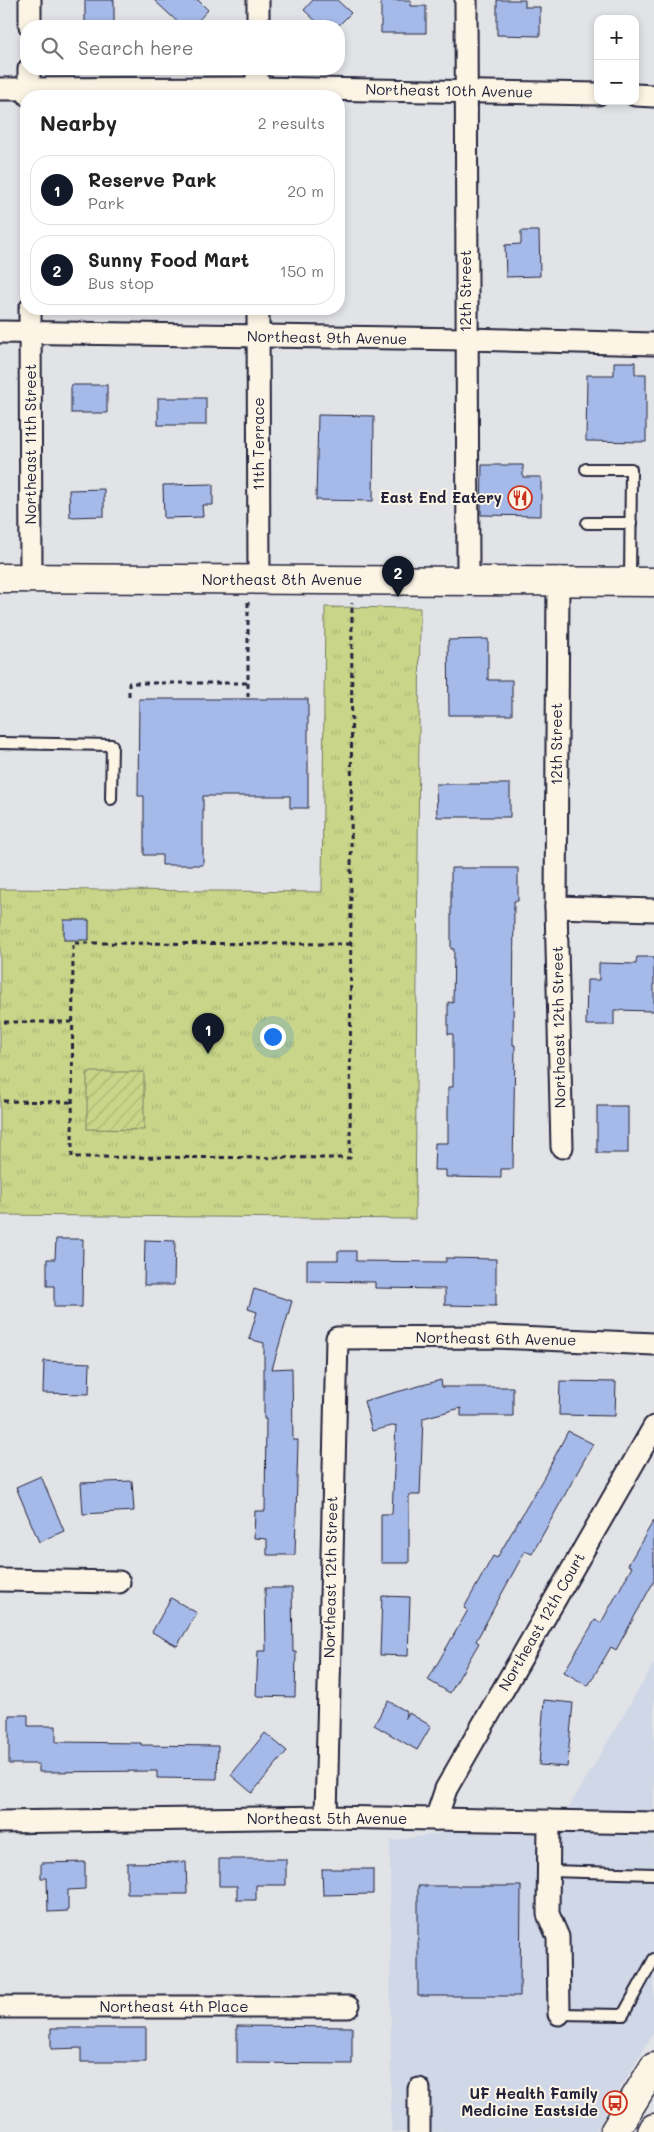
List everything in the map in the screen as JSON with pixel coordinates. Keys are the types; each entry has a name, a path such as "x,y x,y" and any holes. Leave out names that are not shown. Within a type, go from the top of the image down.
{"main road":[{"name":"Northeast 8th Avenue","path":"0,578 254,590 468,581 642,582"},
{"path":"614,2132 654,2066"},
{"path":"652,2132 654,2128"}],"street":[{"path":"30,0 30,20"},
{"path":"258,0 258,20"},
{"name":"12th Street","path":"466,0 468,581"},
{"name":"Northeast 10th Avenue","path":"0,89 29,85 257,85 594,94"},
{"path":"639,95 654,96"},
{"name":"Northeast 11th Street","path":"30,315 31,578"},
{"name":"11th Terrace","path":"254,590 258,315"},
{"name":"Northeast 9th Avenue","path":"0,332 466,339 654,344"},
{"name":"12th Street","path":"556,907 558,582"},
{"path":"556,907 654,910"},
{"name":"Northeast 12th Street","path":"556,907 562,1147"},
{"name":"Northeast 6th Avenue","path":"337,1338 495,1337 654,1344"},
{"name":"Northeast 12th Street","path":"326,1817 337,1338"},
{"name":"Northeast 12th Court","path":"436,1819 446,1790 654,1427"},
{"path":"0,1580 119,1582"},
{"name":"Northeast 5th Avenue","path":"0,1822 326,1817 654,1823"},
{"path":"549,1821 550,1871 548,1914 558,1937 559,2014"},
{"name":"Northeast 4th Place","path":"0,2007 348,2007"},
{"path":"419,2132 420,2089"}],"lane":[{"path":"586,469 631,470 631,522 642,582"},
{"path":"587,522 631,522"},
{"path":"0,743 112,745 111,799"},
{"path":"550,1871 654,1874"},
{"path":"559,2014 623,2015 654,1959"}],"path":[{"path":"248,699 254,590"},
{"path":"350,944 73,943 72,1157 350,1158 352,602"},
{"path":"130,696 130,683 248,683"},
{"path":"4,1022 72,1022"},
{"path":"3,1101 72,1102"}],"shaded area":[{"path":"654,1663 654,2032 595,2132 391,2132 390,1841 565,1814"}],"green space":[{"path":"325,607 420,608 415,1219 0,1215 0,889 322,892"},
{"path":"87,1072 144,1072 144,1130 87,1129"}],"building":[{"path":"85,0 114,0 114,20 85,20"},
{"path":"154,0 198,0 208,10 199,20 176,20"},
{"path":"313,0 337,0 351,13 344,20 315,20 304,10"},
{"path":"381,0 411,0 411,6 426,6 426,33 381,33"},
{"path":"497,0 525,0 525,7 540,7 540,36 497,35"},
{"path":"521,231 539,231 540,276 506,277 505,245 521,244"},
{"path":"614,362 635,362 635,374 646,374 646,442 586,441 587,375 614,375"},
{"path":"71,385 107,385 107,413 71,413"},
{"path":"158,398 206,398 206,425 158,425"},
{"path":"318,415 374,416 373,501 316,500"},
{"path":"482,465 523,465 523,477 541,477 541,516 481,515"},
{"path":"213,484 213,505 202,505 203,517 164,518 163,485"},
{"path":"104,489 104,516 70,517 69,490"},
{"path":"488,639 488,680 512,680 512,715 449,715 448,640"},
{"path":"139,699 308,699 308,808 290,808 290,796 203,796 203,865 162,865 162,855 144,855 144,796 138,796"},
{"path":"436,784 510,784 510,817 437,817"},
{"path":"451,868 518,868 518,901 514,901 513,1045 515,1045 513,1169 501,1169 501,1178 446,1177 446,1170 434,1170 435,1143 448,1143 448,1087 453,1087 453,1034 448,1034 448,1002 453,1003 454,949 451,949"},
{"path":"64,920 89,920 89,940 64,940"},
{"path":"637,957 654,957 654,1011 614,1010 614,1025 586,1025 587,980 599,980 599,963 636,964"},
{"path":"597,1106 628,1106 628,1153 597,1153"},
{"path":"56,1239 83,1239 82,1307 54,1307 54,1286 47,1286 47,1259 55,1259"},
{"path":"145,1240 175,1241 174,1285 144,1285"},
{"path":"338,1251 356,1251 356,1261 446,1262 446,1258 496,1259 496,1306 445,1305 445,1289 375,1288 375,1282 307,1281 307,1260 338,1260"},
{"path":"254,1289 292,1301 272,1369 292,1368 293,1440 298,1440 295,1555 267,1555 267,1539 254,1538 255,1511 265,1511 266,1419 264,1419 264,1343 249,1339 257,1312 248,1309"},
{"path":"44,1361 90,1363 89,1394 43,1393"},
{"path":"441,1380 442,1387 513,1387 513,1416 461,1416 461,1408 423,1418 420,1495 409,1495 409,1563 381,1563 381,1514 392,1514 396,1425 372,1431 364,1401"},
{"path":"560,1381 616,1382 615,1416 559,1415"},
{"path":"568,1431 593,1444 532,1554 525,1551 476,1641 479,1643 450,1693 428,1680 468,1610 464,1608 493,1556 497,1558"},
{"path":"41,1476 64,1531 39,1542 16,1487"},
{"path":"132,1481 134,1511 83,1514 81,1483"},
{"path":"654,1520 654,1581 616,1650 611,1647 588,1686 564,1672 595,1620 601,1623 632,1567 628,1565"},
{"path":"265,1588 292,1588 293,1652 296,1652 295,1697 256,1696 258,1651 266,1651"},
{"path":"382,1596 410,1597 408,1656 380,1655"},
{"path":"171,1598 197,1613 177,1646 152,1632"},
{"path":"544,1700 573,1703 567,1767 539,1765"},
{"path":"388,1701 406,1711 405,1719 409,1713 431,1726 417,1750 374,1725"},
{"path":"9,1715 28,1715 28,1726 56,1726 56,1742 218,1746 217,1779 157,1778 157,1771 39,1772 39,1764 9,1764"},
{"path":"265,1733 287,1751 252,1793 231,1775"},
{"path":"219,1859 286,1859 286,1885 256,1885 256,1900 237,1900 237,1886 219,1886"},
{"path":"85,1862 85,1889 68,1890 68,1911 48,1912 47,1878 41,1878 41,1863"},
{"path":"186,1862 187,1894 127,1894 127,1863"},
{"path":"322,1869 373,1869 373,1894 323,1895"},
{"path":"418,1886 521,1886 520,1996 418,1996"},
{"path":"237,2026 352,2027 352,2064 237,2063"},
{"path":"51,2028 146,2028 146,2062 81,2062 81,2048 51,2049"}],"place":[{"name":"East End Eatery","path":"520,498"},
{"name":"Sunny Food Mart","path":"398,597"},
{"name":"Reserve Park","path":"208,1054"},
{"name":"UF Health Family Medicine Eastside","path":"615,2103"}]}
